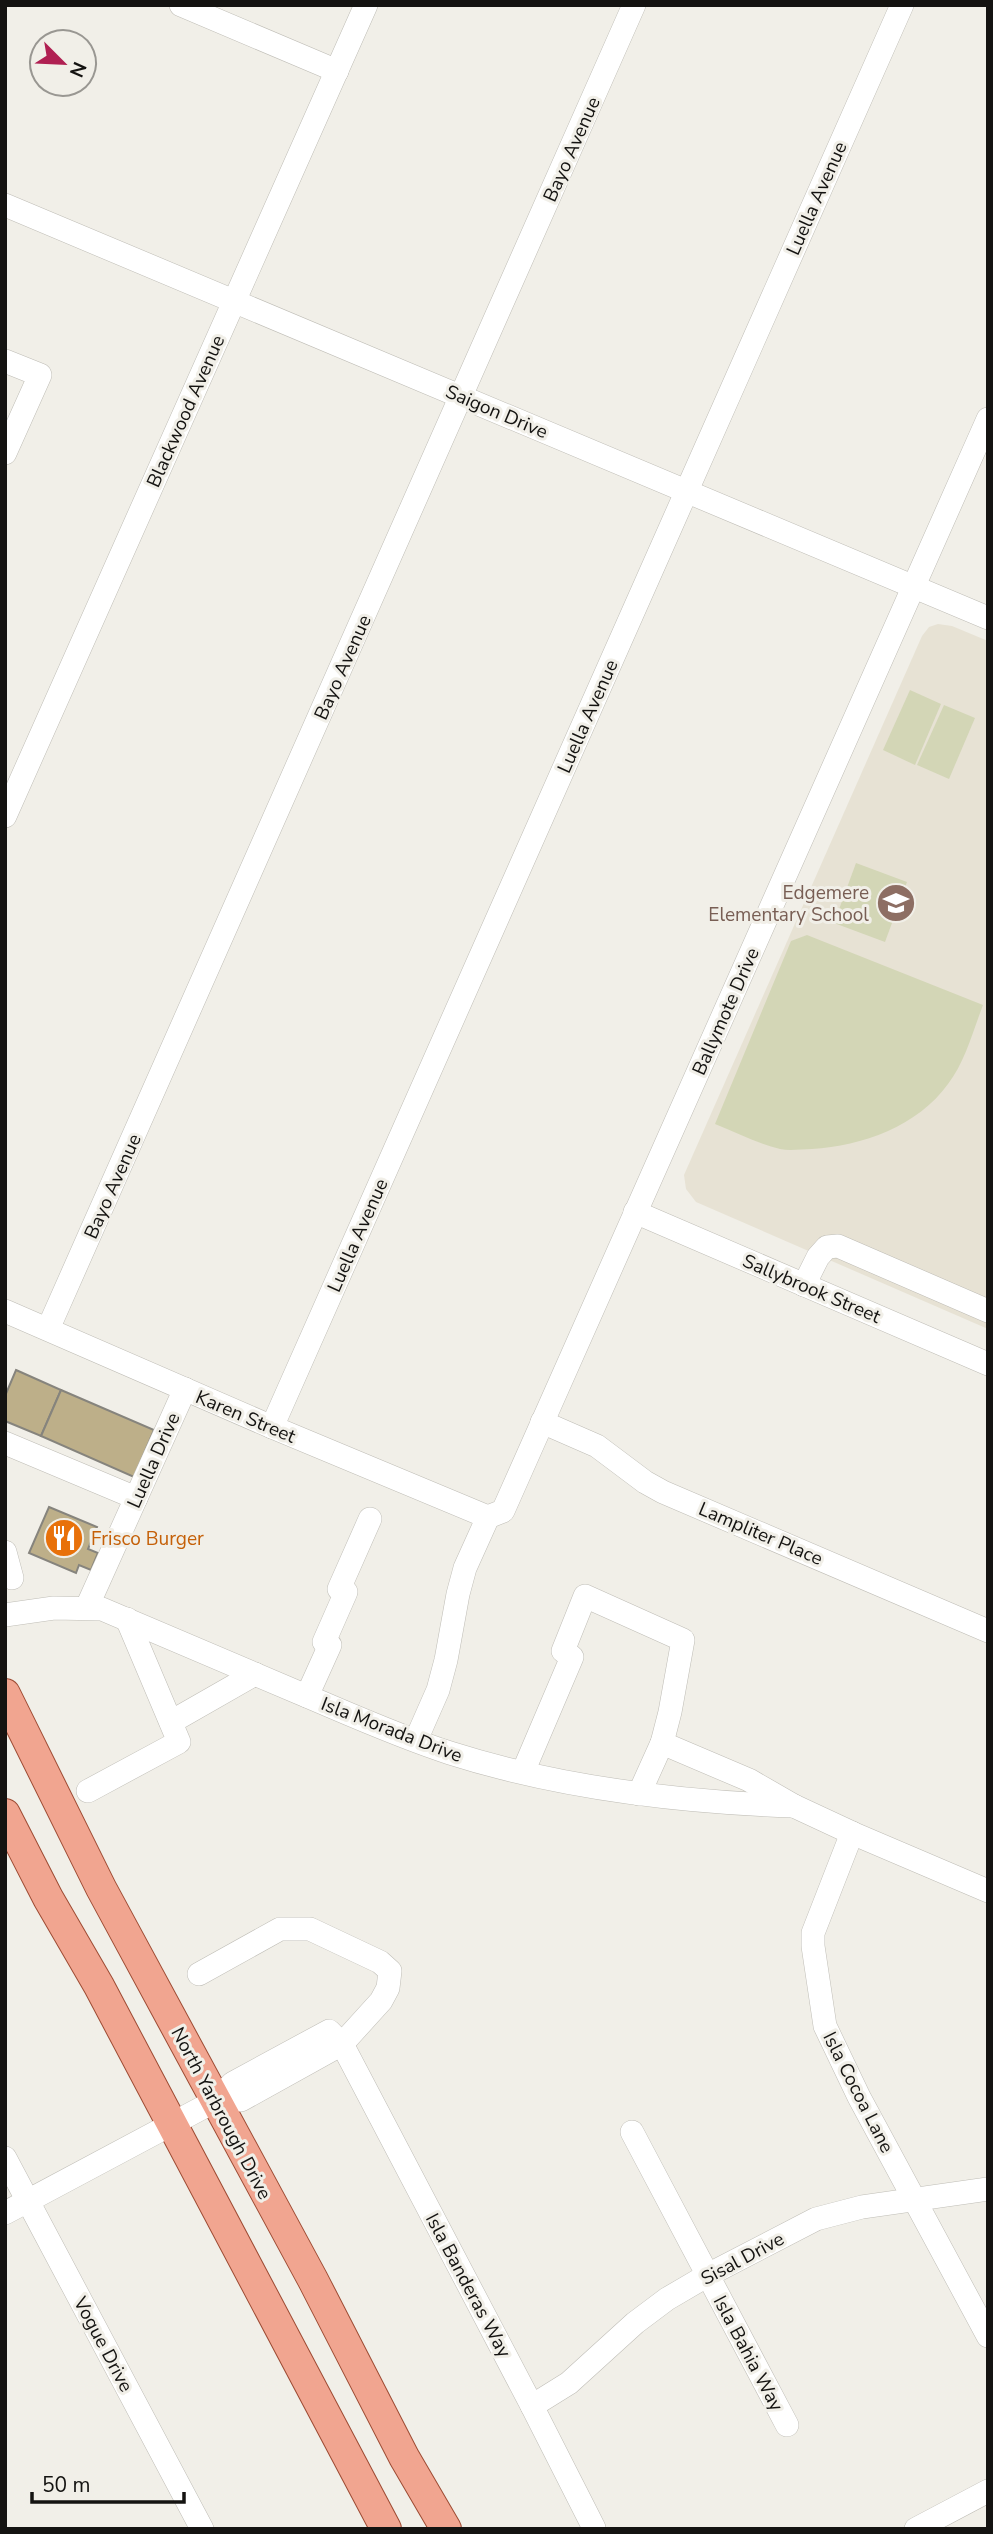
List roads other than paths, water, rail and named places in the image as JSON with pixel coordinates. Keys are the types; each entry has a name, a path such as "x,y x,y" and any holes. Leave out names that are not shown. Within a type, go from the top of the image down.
{"main road":[{"name":"North Yarbrough Drive","path":"5,1694 100,1888 313,2280 404,2457 446,2529"},
{"path":"7,1821 173,2124 386,2529"}],"street":[{"path":"181,5 337,71"},
{"name":"Blackwood Avenue","path":"5,816 366,5"},
{"name":"Bayo Avenue","path":"48,1329 634,5"},
{"name":"Luella Avenue","path":"272,1427 902,5"},
{"name":"Saigon Drive","path":"5,205 988,618"},
{"path":"5,361 40,376 5,453"},
{"name":"Ballymote Drive","path":"488,1517 503,1511 988,419"},
{"name":"Sallybrook Street","path":"635,1212 988,1364"},
{"path":"804,1285 818,1257 827,1247 838,1246 988,1311"},
{"name":"Karen Street","path":"6,1315 48,1329 272,1427 488,1517"},
{"name":"Luella Drive","path":"87,1607 185,1389"},
{"name":"Lampliter Place","path":"542,1422 597,1446 663,1492 988,1631"},
{"path":"5,1443 136,1498"},
{"path":"416,1740 438,1690 458,1594 488,1517"},
{"path":"307,1696 330,1645 324,1643 346,1592 339,1589 370,1519"},
{"path":"5,1552 12,1578"},
{"path":"523,1772 572,1657 563,1651 585,1597 683,1640 662,1742 639,1794"},
{"name":"Isla Morada Drive","path":"5,1615 54,1608 102,1609 389,1731 449,1752 523,1772 639,1794 722,1803 794,1805"},
{"path":"88,1790 179,1742 127,1619"},
{"path":"171,1722 255,1674"},
{"name":"Isla Morada Drive","path":"662,1742 749,1780 852,1833 988,1891"},
{"name":"Isla Cocoa Lane","path":"852,1833 813,1933 825,2026 859,2097 988,2336"},
{"path":"5,2213 215,2101 241,2100 342,2044 381,2001 388,1987 390,1971 380,1962 310,1929 289,1928 281,1929 200,1975"},
{"name":"Isla Banderas Way","path":"342,2044 593,2528"},
{"name":"Isla Bahia Way","path":"632,2132 787,2426"},
{"name":"Vogue Drive","path":"5,2158 202,2529"},
{"name":"Sisal Drive","path":"532,2406 569,2383 635,2323 667,2299 816,2219 862,2207 988,2189"},
{"path":"916,2529 988,2491"}],"place":[{"name":"Edgemere Elementary School","path":"896,903"},
{"name":"Frisco Burger","path":"64,1538"}]}
